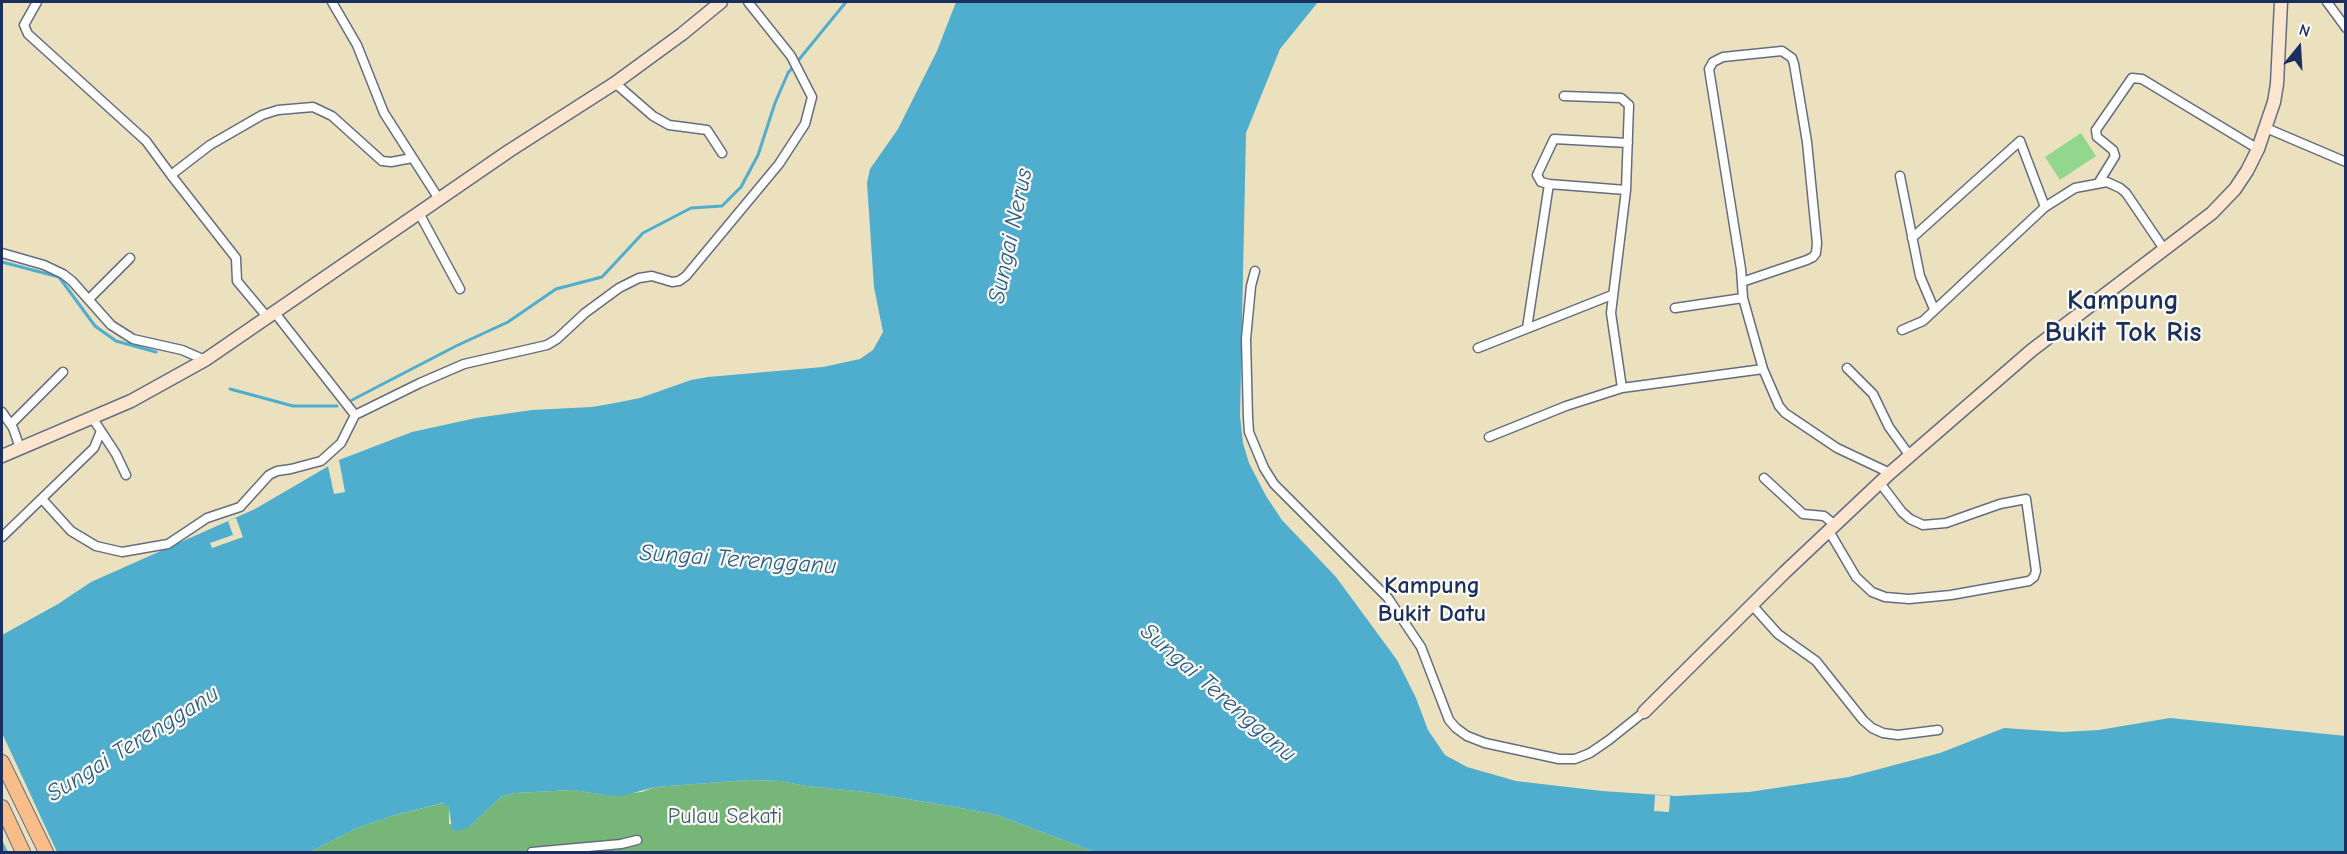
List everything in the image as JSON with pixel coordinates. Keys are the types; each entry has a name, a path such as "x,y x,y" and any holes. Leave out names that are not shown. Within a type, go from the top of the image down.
{"main road":[{"path":"2,762 45,852"},
{"path":"2,807 23,852"}],"street":[{"path":"37,2 24,25 28,34 141,136 236,258 237,280 272,315 355,415"},
{"path":"332,2 357,45 384,113 439,199"},
{"path":"2,456 93,419 205,360 509,151 615,83 721,2"},
{"path":"42,499 71,531 96,546 122,552 168,544 207,518 240,507 269,475 321,461 341,442 355,415 465,364 547,345 619,288 639,278 652,276 672,282 679,281 686,276 779,164 803,127 813,97 791,56 748,2"},
{"path":"1255,271 1247,329 1249,432 1264,468 1274,484 1388,598 1421,647 1449,720 1455,728 1485,743 1559,759 1575,759 1590,753 1644,712 1890,473 2032,350 2220,205 2241,180 2258,149 2266,128 2277,84 2281,2"},
{"path":"2327,2 2346,28"},
{"path":"1742,282 1807,260 1816,253 1817,243 1803,119 1794,64 1787,53 1782,51 1723,57 1713,62 1709,69 1743,298 1763,369 1774,398 1785,413 1837,448 1890,473"},
{"path":"2100,182 2115,156 2113,150 2097,137 2096,130 2132,78 2142,79 2258,149"},
{"path":"615,83 653,116 669,125 707,130 722,153"},
{"path":"1564,96 1621,98 1629,105 1626,190 1612,295 1612,330 1622,388"},
{"path":"171,175 210,145 262,115 278,110 313,107 332,116 382,161 391,162 412,158"},
{"path":"2266,128 2346,162"},
{"path":"1626,190 1541,183 1537,175 1554,139 1628,143"},
{"path":"1911,238 2020,141 2045,207"},
{"path":"1900,176 1923,288 1934,309"},
{"path":"1902,330 1920,323 2045,207 2075,188 2100,182 2114,184 2126,193 2164,249"},
{"path":"1527,328 1549,184"},
{"path":"419,213 460,289"},
{"path":"2,253 44,265 63,274 72,280 111,326 133,339 182,350 205,360"},
{"path":"89,299 130,258"},
{"path":"1478,348 1612,295"},
{"path":"1675,308 1743,298"},
{"path":"1847,368 1873,394 1889,427 1910,456"},
{"path":"1489,437 1566,406 1622,388 1763,369"},
{"path":"11,424 63,372"},
{"path":"2,412 11,424 20,448"},
{"path":"93,419 116,454 126,475"},
{"path":"2,537 88,456 101,431"},
{"path":"1764,478 1803,514 1824,516 1863,585 1877,596 1909,599 1951,595 2029,581 2034,577 2036,571 2026,499 2000,504 1946,523 1923,525 1902,513 1880,483"},
{"path":"1752,605 1778,634 1816,661 1872,728 1882,733 1898,735 1938,730"},
{"path":"532,852 621,844 636,840"}],"green space":[{"path":"2081,133 2096,156 2060,180 2045,157"},
{"name":"Pulau Sekati","path":"749,780 781,781 866,792 997,815 1095,852 310,852 357,828 395,815 444,803 449,808 449,824 469,827 502,796 515,793 574,790 604,795 642,792 655,787"}],"water":[{"path":"956,2 1318,2 1280,49 1246,133 1240,416 1243,443 1249,463 1266,496 1282,520 1336,577 1397,660 1416,698 1428,730 1445,755 1467,767 1516,781 1602,791 1676,796 1749,792 1849,777 1940,753 2004,728 2063,732 2099,730 2170,718 2346,736 2345,852 1095,852 997,815 866,792 781,781 749,780 655,787 622,796 574,790 515,793 502,796 469,827 458,831 452,829 449,808 443,803 395,815 357,828 310,852 2,852 2,635 58,604 91,582 255,509 339,460 412,432 476,418 532,410 592,407 615,403 640,398 691,380 708,377 823,367 860,359 873,350 883,332 874,287 867,183 870,169 898,129 937,51"}],"pier":[{"path":"339,460 345,492 334,494 328,466"},
{"path":"236,518 243,537 212,548 210,543 233,535 228,521"},
{"path":"2,733 57,852 8,852 2,840"},
{"path":"1655,795 1670,796 1669,812 1654,811"}],"waterway":[{"path":"352,400 508,322 556,289 602,277 643,233 691,208 722,206 741,187 758,155 775,103 788,73 846,2"},
{"path":"2,262 59,277 95,326 116,341 156,352"},
{"path":"230,389 293,406 337,406"}],"district":[{"name":"Kampung Bukit Tok Ris","path":"2123,317"},
{"name":"Kampung Bukit Datu","path":"1432,600"}],"water label":[{"name":"Sungai Nerus","path":"1011,236"},
{"name":"Sungai Terengganu","path":"738,560"},
{"name":"Sungai Terengganu","path":"1218,693"},
{"name":"Sungai Terengganu","path":"133,744"}]}
